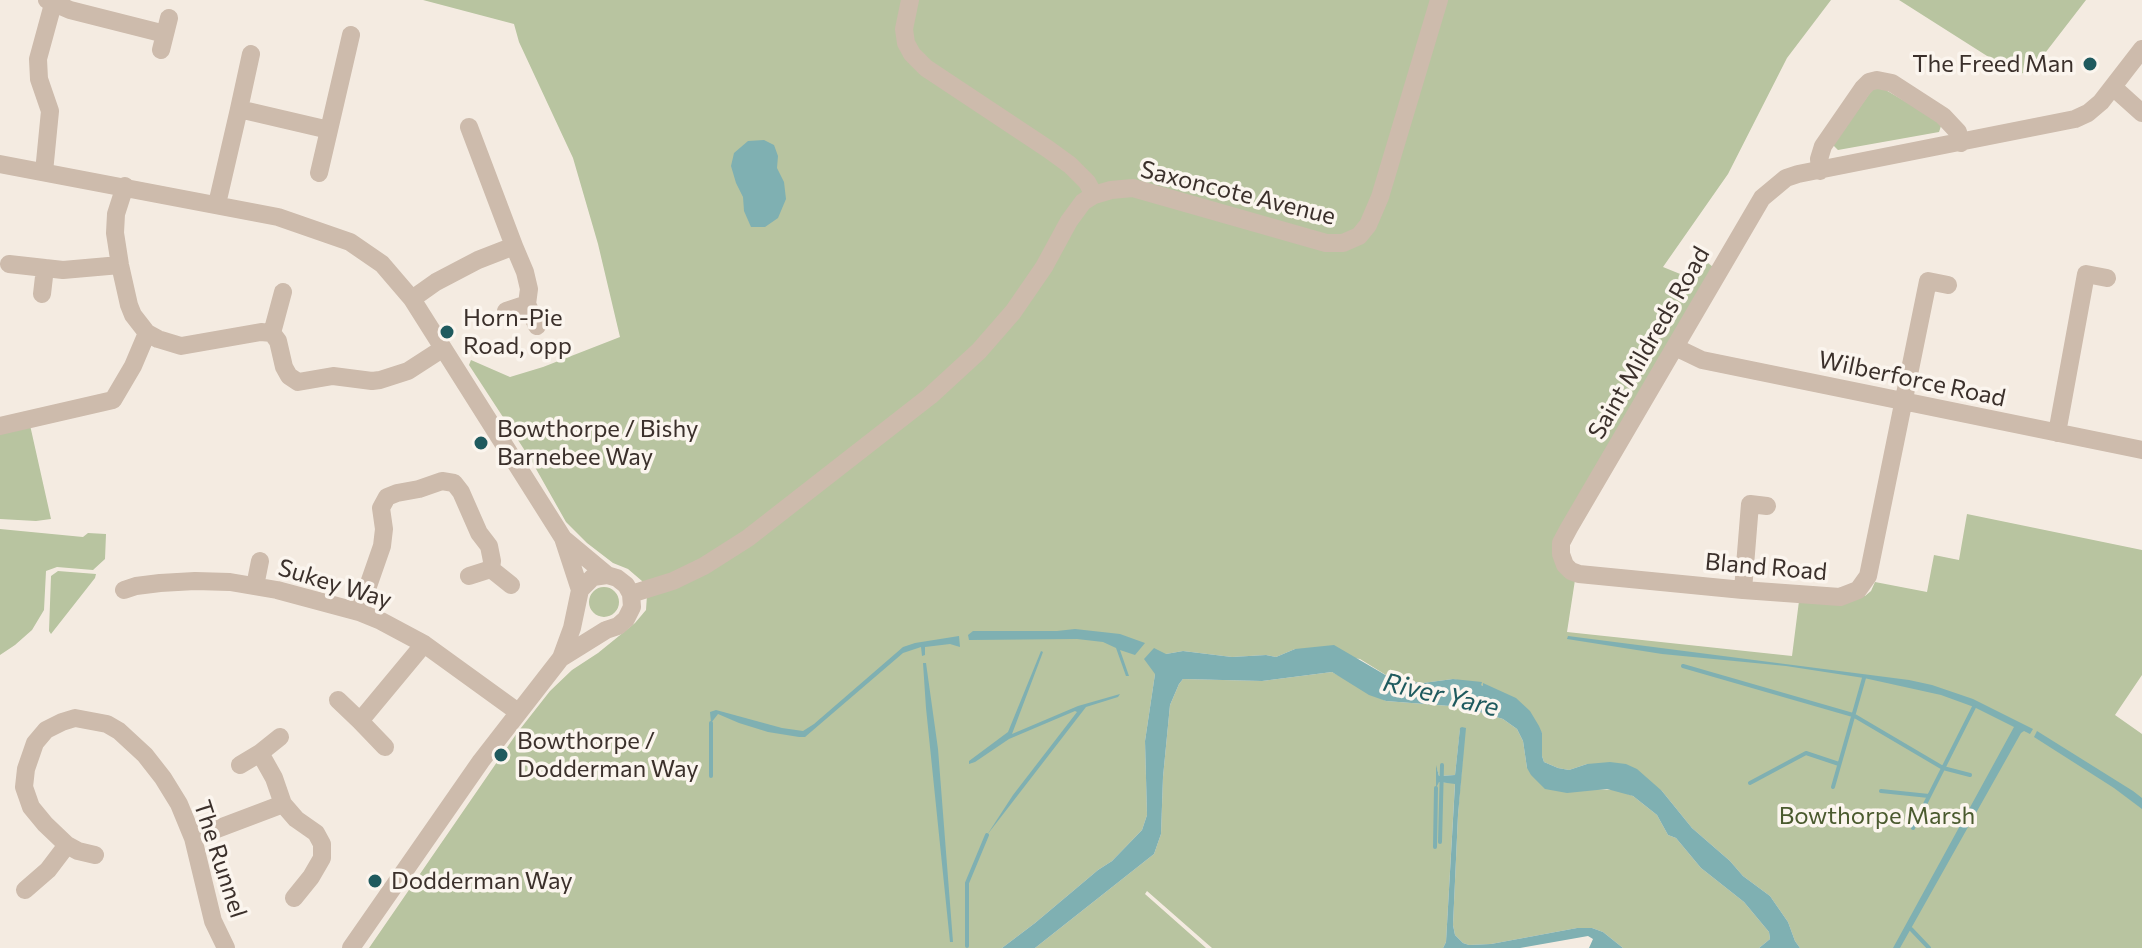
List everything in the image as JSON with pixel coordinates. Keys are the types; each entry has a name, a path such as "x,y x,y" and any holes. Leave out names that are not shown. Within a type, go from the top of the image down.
{"street":[{"path":"631,594 673,581 704,566 748,538 930,396 979,351 1013,312 1044,267 1069,221 1083,202 1094,195 1087,182 1070,165 926,68 912,54 904,29 910,0"},
{"name":"Saxoncote Avenue","path":"1094,195 1133,188 1326,243 1343,243 1359,236 1368,225 1380,197 1439,0"},
{"path":"44,172 50,111 39,79 38,59 50,2 165,34"},
{"path":"319,173 351,35"},
{"name":"Saint Mildreds Road","path":"1571,571 1561,554 1561,543 1762,198 1786,178 2075,119 2101,102 2142,49"},
{"path":"219,195 251,54"},
{"path":"1820,171 1819,159 1823,146 1863,88 1877,80 1892,83 1943,116 1952,124 1961,143"},
{"path":"2113,87 2142,113"},
{"path":"239,109 329,130"},
{"path":"469,127 525,272 529,289 527,304 537,326"},
{"path":"0,164 125,186 219,195 350,242 382,264 412,299 563,538 579,595 579,612 587,623 606,630"},
{"path":"125,186 116,214 115,233 129,305 147,333 181,346 261,332 272,333 278,341 284,367 297,386 333,376 380,380 408,371 442,349"},
{"path":"412,299 436,282 478,260 514,246"},
{"path":"9,264 63,270 120,265"},
{"path":"42,294 45,268"},
{"path":"2066,270 2107,278"},
{"path":"2057,433 2086,274"},
{"path":"1909,277 1948,285"},
{"name":"Bland Road","path":"1571,571 1840,597 1858,590 1868,576 1928,281"},
{"path":"272,333 283,292"},
{"path":"506,311 527,304"},
{"path":"0,426 113,400 133,366 147,333"},
{"name":"Wilberforce Road","path":"1675,347 1702,360 2142,450"},
{"path":"359,612 382,546 384,529 381,508 387,497 397,493 442,481 454,483 479,533 489,546 491,569"},
{"path":"1743,590 1750,504"},
{"path":"561,658 618,626 632,607 631,594 626,585 607,575 563,538"},
{"name":"Sukey Way","path":"255,586 260,561"},
{"path":"469,576 491,569"},
{"path":"491,569 511,585"},
{"path":"351,948 481,761 561,658 579,595 593,577 607,575"},
{"name":"Sukey Way","path":"124,590 136,586 195,581 255,586 359,612 424,644 518,712"},
{"path":"360,721 424,644"},
{"path":"338,700 385,747"},
{"name":"The Runnel","path":"95,855 67,845 31,807 24,787 26,769 35,743 46,730 75,718 107,724 129,738 163,778 179,804 193,838 213,921 226,948"},
{"path":"240,765 280,737"},
{"path":"260,753 274,778 283,804 296,819 316,833 322,844 322,858 294,898"},
{"path":"193,838 283,804"},
{"path":"25,890 48,870 67,845"}],"green space":[{"name":"Bowthorpe Marsh","path":"423,0 1831,0 1787,58 1728,174 1663,267 1695,280 1705,265 1708,263 1713,267 1557,535 1575,580 1567,632 1792,656 1799,601 1865,596 1875,582 1927,592 1934,555 1959,560 1967,514 2142,550 2142,675 2115,715 2142,734 2142,948 1800,948 1788,922 1770,896 1743,876 1692,828 1662,791 1587,764 1569,770 1544,762 1542,733 1483,686 1453,679 1423,683 1394,680 1360,659 1295,649 1276,657 1232,657 1183,651 1166,654 1155,674 1145,741 1147,815 1142,830 1112,861 1002,948 369,948 517,733 550,691 572,670 635,623 646,610 647,595 642,581 587,543 566,522 531,460 469,365 471,360 510,377 620,337 573,158 519,42 514,24"},
{"path":"1899,0 2086,0 2032,70 2017,75"},
{"path":"1878,88 1937,120 1941,126 1939,132 1838,150 1833,145 1872,90"},
{"path":"30,425 51,519 0,519 0,433"},
{"path":"0,529 83,537 88,533 106,534 105,559 93,570 57,567 46,571 44,610 32,630 0,655"},
{"path":"58,571 96,574 51,634 51,576"},
{"path":"604,587 610,588 618,596 618,608 610,616 604,617 598,616 590,608 589,602 590,596 598,588"},
{"path":"1332,672 1386,701 1470,709 1503,719 1517,729 1523,741 1527,768 1593,789 1617,790 1633,796 1657,815 1668,835 1676,838 1701,868 1744,902 1769,932 1770,939 1759,948 1623,948 1603,932 1577,928 1491,944 1463,943 1455,935 1453,925 1465,728 1460,729 1455,775 1439,776 1437,769 1438,782 1455,783 1446,942 1443,948 1212,948 1147,891 1145,894 1206,948 1035,948 1154,854 1161,834 1170,705 1183,679 1262,681"}],"water":[{"path":"764,140 774,145 786,199 778,218 765,227 751,227 731,166 734,153 748,141"},
{"path":"1075,629 1120,634 1145,643 1135,655 1120,650 1129,676 1126,676 1116,648 1103,642 1077,639 969,640 968,635 973,631"},
{"path":"959,636 960,647 950,644 925,647 925,655 922,656 921,647 903,653 805,737 768,732 718,714 711,723 710,712 716,710 803,731 903,647"},
{"path":"1568,636 1909,680 1973,699 2033,729 2030,734 2021,733 1900,948 1893,948 2014,727 1941,695 1864,678 1786,666 1662,654 1567,639"},
{"name":"River Yare","path":"1334,645 1394,680 1482,682 1483,686 1483,683 1516,698 1530,711 1539,726 1544,762 1558,768 1569,770 1587,764 1610,762 1637,769 1662,791 1692,828 1743,876 1770,896 1788,922 1800,948 1759,948 1770,939 1769,932 1744,902 1701,868 1676,838 1668,835 1657,815 1633,796 1607,789 1567,793 1545,789 1527,768 1523,741 1517,729 1503,719 1470,709 1386,701 1369,695 1332,672 1262,681 1183,679 1170,705 1161,834 1154,854 1035,948 1002,948 1112,861 1142,830 1147,815 1145,741 1155,674 1144,659 1154,648 1166,654 1183,651 1232,657 1276,657 1295,649"},
{"path":"1041,651 1012,734 1078,706 1120,694 1086,707 987,835 1013,795 1077,712 1009,739 969,764 1008,732"},
{"path":"923,663 926,663 938,749 953,942 950,942"},
{"path":"1462,727 1466,728 1458,815 1455,935 1469,945 1491,944 1592,928 1603,932 1623,948 1589,948 1593,939 1588,936 1520,948 1443,948 1446,942 1455,784 1439,782 1436,788 1436,765 1439,776 1455,775"},
{"path":"2037,731 2133,791 2142,798 2142,809 2034,737"}],"waterway":[{"path":"1683,666 1853,715 1943,768 1970,775"},
{"path":"1833,787 1864,678"},
{"path":"1913,828 1974,707"},
{"path":"711,723 711,776"},
{"path":"1750,783 1806,753 1839,764"},
{"path":"1440,842 1442,765"},
{"path":"1435,847 1436,788"},
{"path":"1881,791 1929,796"},
{"path":"967,946 967,883 987,835"},
{"path":"1911,929 1929,948"}],"place":[{"name":"The Freed Man","path":"2090,64"},
{"name":"Horn-Pie Road, opp","path":"447,332"},
{"name":"Bowthorpe / Bishy Barnebee Way","path":"481,443"},
{"name":"Bowthorpe / Dodderman Way","path":"501,755"},
{"name":"Dodderman Way","path":"375,881"}]}
